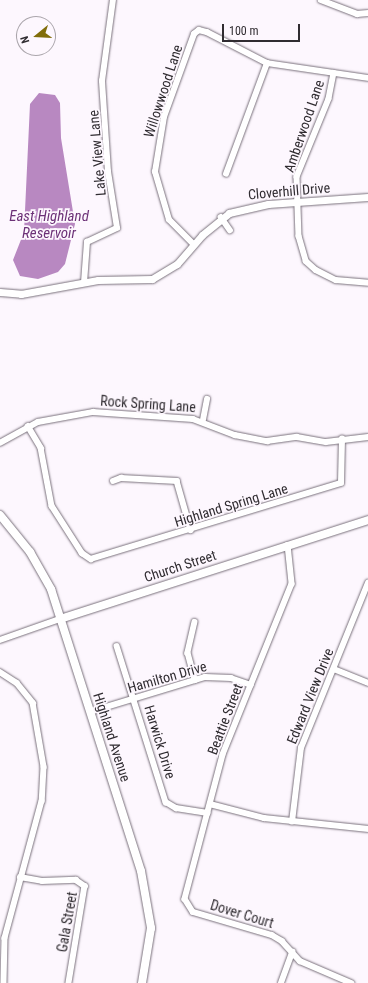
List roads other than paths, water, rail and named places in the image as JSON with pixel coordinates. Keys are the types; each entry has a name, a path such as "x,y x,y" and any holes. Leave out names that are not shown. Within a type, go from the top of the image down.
{"main road":[{"name":"Highland Avenue","path":"0,515 40,567 60,619 149,900 150,942 142,983"},
{"name":"Church Street","path":"60,619 368,520"}],"street":[{"name":"Lake View Lane","path":"84,283 87,242 117,228 108,172 102,82 113,0"},
{"path":"321,0 357,14 368,13"},
{"name":"Willowwood Lane","path":"194,245 169,220 155,172 164,117 199,30 266,63"},
{"path":"226,174 266,63 368,78"},
{"name":"Amberwood Lane","path":"334,73 329,99 297,177 299,236 306,261 324,276 336,280 368,283"},
{"name":"Cloverhill Drive","path":"0,292 21,294 84,283 152,279 177,264 221,217 245,207 368,197"},
{"path":"221,217 230,230"},
{"path":"202,420 207,399"},
{"name":"Rock Spring Lane","path":"0,443 28,426 93,412 202,420 253,439 342,439 368,437"},
{"name":"Highland Spring Lane","path":"28,426 41,448 52,506 86,558 131,549 341,483 342,439"},
{"path":"112,481 121,478 176,481 191,530"},
{"name":"Beattie Street","path":"187,906 185,899 223,754 292,584 288,545"},
{"name":"Edward View Drive","path":"292,822 301,748 368,583"},
{"name":"Church Street","path":"0,640 60,619"},
{"path":"195,622 188,653 195,680"},
{"name":"Harwick Drive","path":"117,646 166,802 176,808 208,813"},
{"path":"334,669 368,683"},
{"path":"0,672 17,683 33,703 44,767 42,801 20,877 5,938 4,983"},
{"name":"Hamilton Drive","path":"90,712 195,680 217,676 251,685"},
{"path":"210,804 292,822 368,829"},
{"name":"Gala Street","path":"20,877 42,881 76,880 85,886 70,983"},
{"name":"Dover Court","path":"187,906 193,912 272,935 300,961 351,983"},
{"path":"281,983 292,952"}],"water":[{"name":"East Highland Reservoir","path":"39,93 55,95 60,103 61,138 75,224 65,264 58,272 38,279 20,276 13,260 24,232 30,104"}]}
